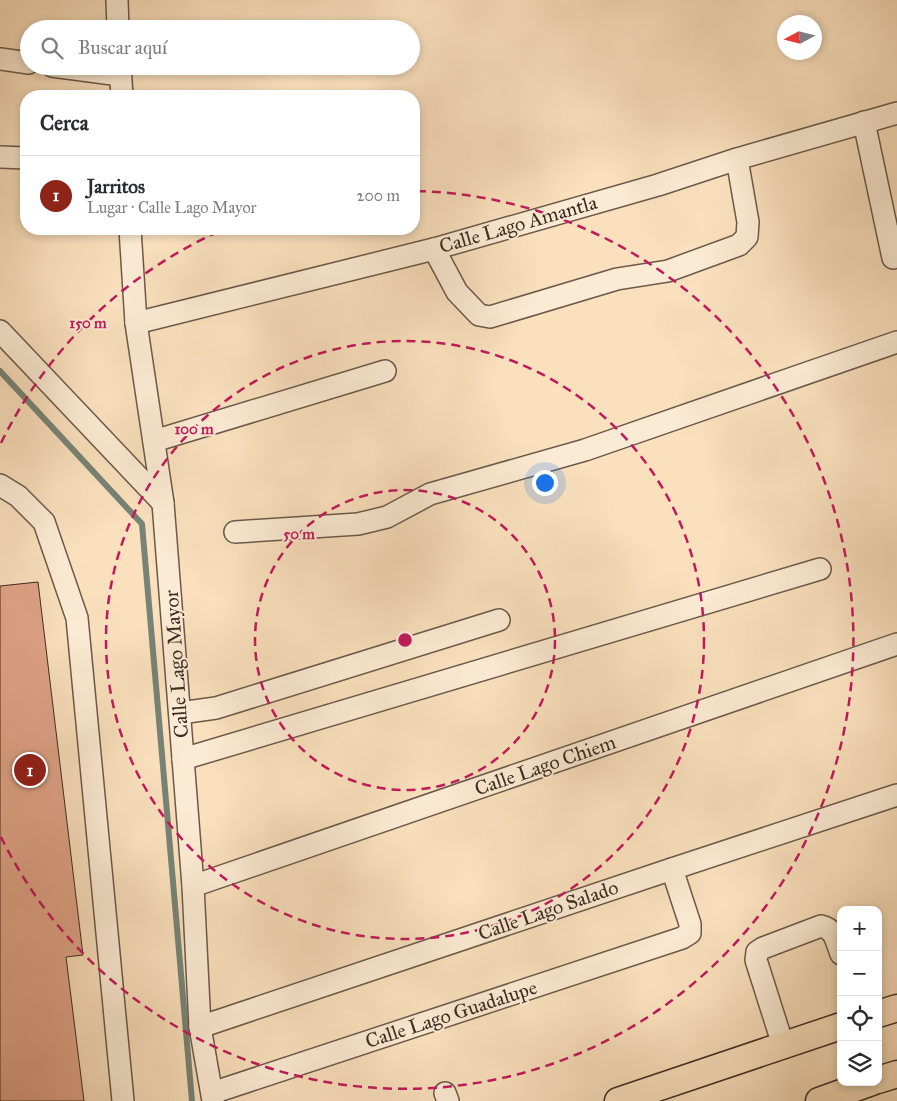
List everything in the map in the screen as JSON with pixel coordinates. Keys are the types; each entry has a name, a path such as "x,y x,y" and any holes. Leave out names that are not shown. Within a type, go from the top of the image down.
{"main road":[{"path":"882,1013 897,1008"},
{"path":"618,1101 837,1027"},
{"path":"882,1079 897,1074"},
{"path":"819,1101 861,1086"}],"street":[{"path":"117,0 118,20"},
{"path":"0,59 20,62"},
{"path":"100,75 121,79"},
{"name":"Calle Lago Amantla","path":"136,324 434,249 658,185 737,159 897,113"},
{"path":"864,122 893,258"},
{"path":"434,249 457,292 479,315 490,317 617,279 668,271 739,245 747,237 748,222 737,159"},
{"name":"Calle Lago Mayor","path":"130,235 136,324 163,503 193,886 200,1027 212,1097"},
{"path":"0,331 163,503"},
{"path":"235,532 358,524 386,517 430,494 585,450 897,342"},
{"path":"154,440 385,371"},
{"path":"0,485 18,496 44,522 77,618 123,1101"},
{"path":"183,759 820,569"},
{"path":"180,713 216,708 499,620"},
{"name":"Calle Lago Chiem","path":"193,886 897,644"},
{"name":"Calle Lago Salado","path":"200,1027 897,795"},
{"name":"Calle Lago Guadalupe","path":"212,1097 682,938 690,933 690,924 672,869"},
{"path":"783,1045 756,960 757,952 820,926 827,928 833,933 840,951"}],"building":[{"path":"38,582 83,955 66,957 84,1101 0,1101 0,586"}],"waterway":[{"path":"0,371 142,524 192,1101"}],"place":[{"name":"Jarritos","path":"30,770"}]}
